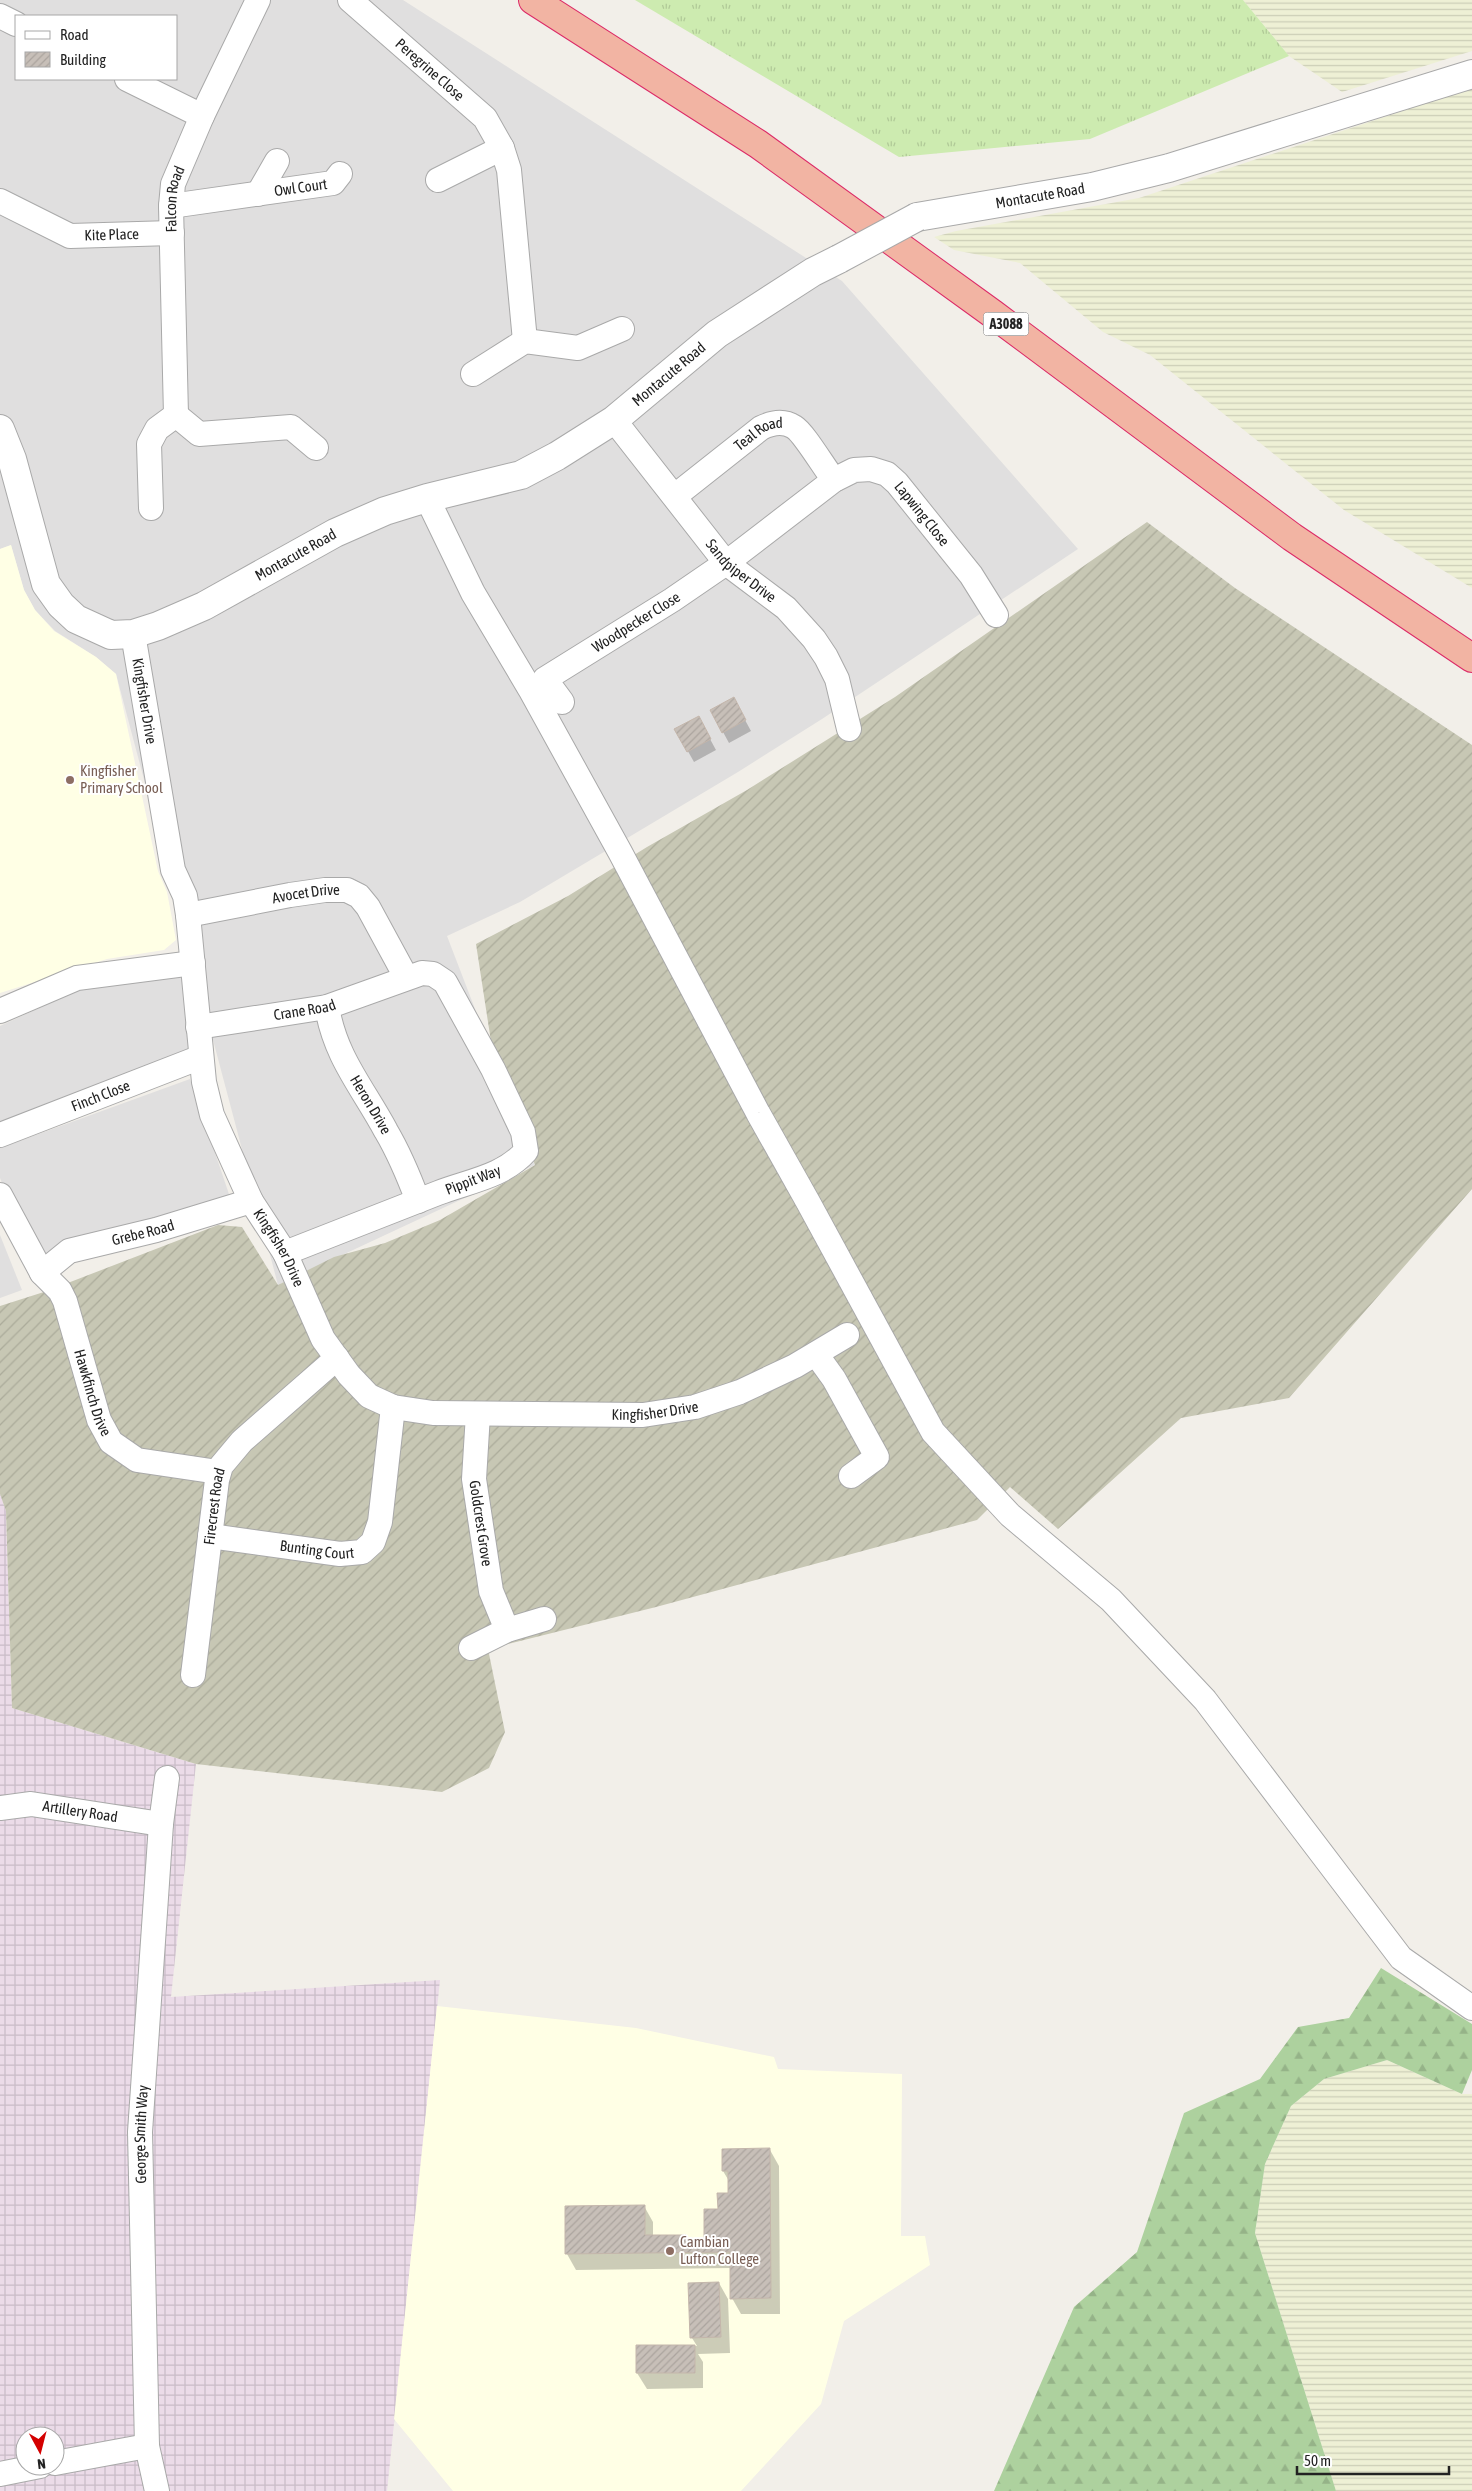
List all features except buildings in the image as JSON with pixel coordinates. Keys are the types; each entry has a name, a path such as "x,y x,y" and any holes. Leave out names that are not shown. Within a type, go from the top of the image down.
{"highway":[{"name":"A3088","path":"533,0 758,144 993,314 1292,537 1472,658"}],"street":[{"name":"Falcon Road","path":"176,415 172,184 202,116 258,0"},
{"name":"Peregrine Close","path":"350,0 485,118 502,148 509,170 525,342"},
{"path":"0,16 15,24"},
{"name":"Montacute Road","path":"0,429 12,459 46,584 61,606 76,619 111,634 133,634 158,626 204,606 335,533 385,511 426,498 521,475 557,456 614,420 716,334 813,272 917,217 1092,187 1169,168 1472,74"},
{"path":"129,80 202,116"},
{"path":"438,180 502,148"},
{"name":"Owl Court","path":"258,194 277,161"},
{"name":"Owl Court","path":"171,206 332,184 340,174"},
{"name":"Kite Place","path":"0,201 70,236 172,233"},
{"path":"472,374 525,342 578,348 622,329"},
{"path":"151,508 149,444 157,429 176,415 199,434 291,427 316,448"},
{"name":"Sandpiper Drive","path":"614,420 726,563 786,608 814,640 837,680 849,729"},
{"name":"Teal Road","path":"675,496 760,428 771,423 783,423 795,427 834,480"},
{"name":"Lapwing Close","path":"726,563 834,480 854,470 871,469 887,474 892,478 971,575 996,615"},
{"path":"426,498 473,593 530,689 758,1114 933,1432 1010,1515 1111,1600 1205,1700 1401,1958 1472,2008"},
{"name":"Woodpecker Close","path":"545,679 672,600 726,563"},
{"path":"493,598 523,649 562,702"},
{"name":"Kingfisher Drive","path":"133,634 173,870 185,896 201,1058 204,1082 212,1115 251,1201 284,1253 323,1338 349,1375 369,1396 393,1408 433,1414 643,1415 695,1407 740,1392 816,1354 847,1335"},
{"name":"Avocet Drive","path":"188,915 290,895 325,890 347,890 359,896 368,907 406,978"},
{"path":"0,1011 77,978 193,963"},
{"name":"Pippit Way","path":"284,1253 494,1174 517,1161 526,1151 523,1132 493,1068 445,982 433,974 422,973 406,978"},
{"name":"Crane Road","path":"198,1027 327,1007 406,978"},
{"name":"Heron Drive","path":"327,1007 335,1043 343,1060 386,1130 418,1201"},
{"name":"Finch Close","path":"0,1135 201,1058"},
{"path":"0,1196 42,1273"},
{"name":"Grebe Road","path":"42,1273 69,1251 156,1230 251,1201"},
{"name":"Hawkfinch Drive","path":"42,1273 60,1291 65,1301 99,1420 111,1442 137,1460 218,1472"},
{"path":"816,1354 834,1379 877,1457 851,1476"},
{"name":"Firecrest Road","path":"193,1675 218,1472 225,1460 242,1441 337,1358"},
{"name":"Bunting Court","path":"210,1536 340,1554 362,1552 373,1542 380,1522 393,1408"},
{"name":"Goldcrest Grove","path":"478,1414 474,1479 491,1591 507,1630"},
{"path":"471,1648 507,1630 544,1619"},
{"name":"George Smith Way","path":"156,2491 147,2446 140,2132 160,1824 167,1778"},
{"name":"Artillery Road","path":"0,1808 31,1804 160,1824"},
{"path":"65,2461 147,2446"},
{"path":"0,2474 15,2471"}],"shaded area":[{"path":"0,0 403,0 842,281 1078,549 822,719 738,772 520,902 447,936 535,1165 278,1285 116,674 96,657 55,631 35,610 24,590 11,545 0,549"},
{"path":"1243,0 1472,0 1472,51 1342,92 1289,56"},
{"path":"1472,88 1472,588 1344,510 1150,355 1103,332 1020,263 954,250 934,237 956,231 1139,198"},
{"path":"1147,522 1235,588 1472,745 1472,1189 1289,1398 1181,1418 1058,1529 1010,1487 977,1520 656,1607 488,1649 505,1732 489,1768 442,1792 196,1764 12,1708 6,1511 0,1494 0,1306 47,1291 218,1225 242,1227 278,1285 334,1257 385,1243 440,1220 535,1165 492,1048 476,944 568,896 647,847 747,790 895,697"},
{"name":"Kingfisher Primary School","path":"11,545 24,590 35,610 54,631 96,657 116,674 158,871 167,892 176,940 164,950 107,959 0,993 0,549"},
{"path":"182,976 191,1052 0,1123 0,1026 85,987"},
{"path":"190,1079 232,1203 35,1268 0,1178 0,1148"},
{"path":"0,1235 22,1290 0,1298"},
{"path":"0,1494 6,1511 12,1708 196,1764 171,1997 440,1980 387,2491 0,2491"},
{"name":"Cambian Lufton College","path":"437,2006 636,2028 774,2057 778,2069 902,2074 901,2236 925,2236 930,2265 844,2321 821,2404 741,2491 453,2491 394,2419"},
{"path":"1387,2060 1462,2094 1472,2094 1472,2491 1336,2491 1255,2233 1265,2164 1291,2106 1324,2079"}],"green space":[{"path":"635,0 1243,0 1289,56 1090,139 899,157"},
{"path":"1381,1968 1472,2024 1472,2070 1462,2094 1387,2060 1324,2079 1291,2106 1265,2164 1255,2233 1336,2491 994,2491 1074,2307 1137,2252 1184,2113 1260,2079 1298,2027 1349,2018"}],"place":[{"name":"Kingfisher Primary School","path":"70,780"},
{"name":"Cambian Lufton College","path":"670,2251"}]}
